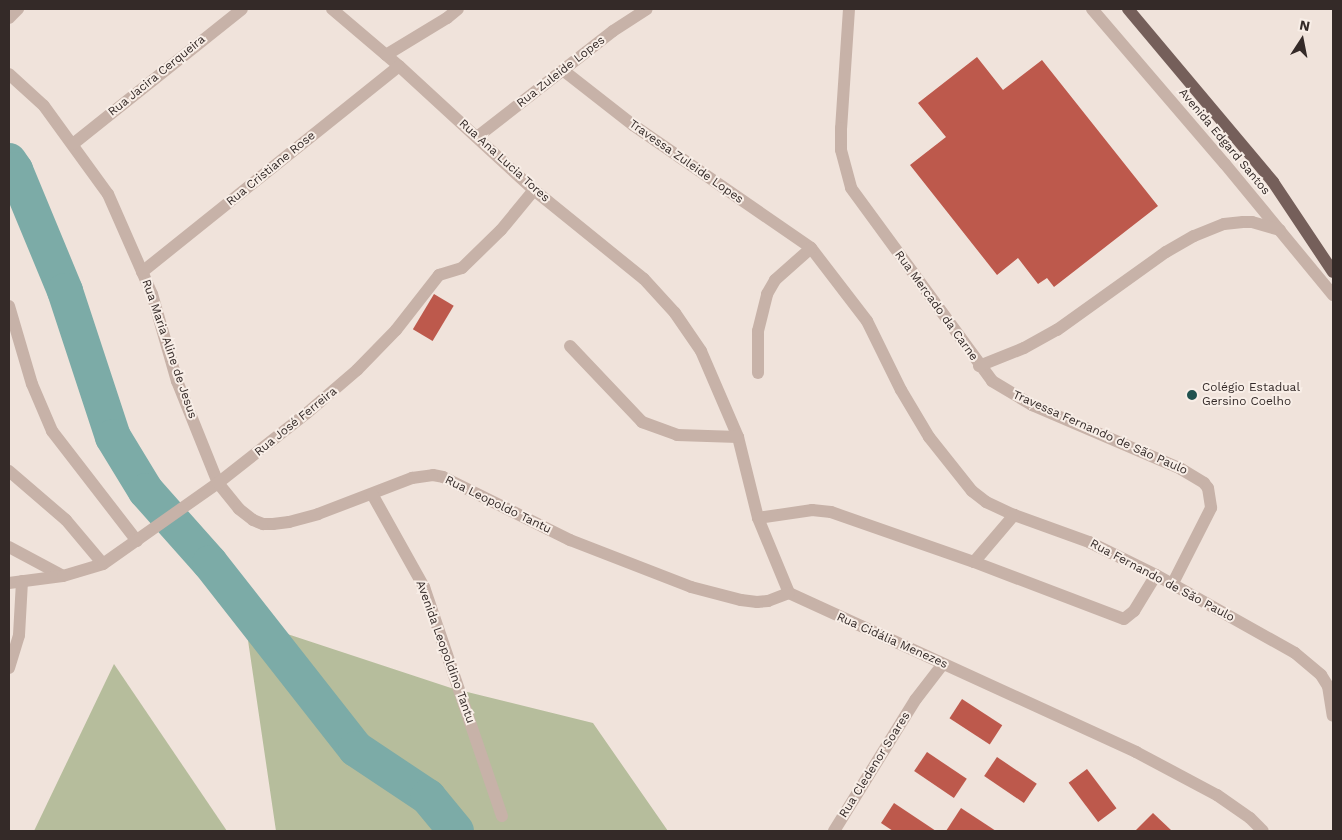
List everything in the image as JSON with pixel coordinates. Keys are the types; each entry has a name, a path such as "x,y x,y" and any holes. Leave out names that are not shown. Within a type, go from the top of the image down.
{"main road":[{"name":"Avenida Edgard Santos","path":"1128,9 1274,182 1333,272"}],"street":[{"path":"9,18 18,9"},
{"name":"Rua Jacira Cerqueira","path":"73,144 242,9"},
{"name":"Rua Ana Lucia Tores","path":"332,9 399,66 534,190 644,279 676,313 702,351 738,437"},
{"path":"386,55 447,18 458,9"},
{"name":"Rua Zuleide Lopes","path":"477,137 614,31 647,9"},
{"name":"Rua Mercado da Carne","path":"849,9 840,128 841,150 851,188 979,366 1024,348 1057,330 1166,252 1194,236 1224,224 1242,222 1252,222 1280,230"},
{"name":"Avenida Edgard Santos","path":"1092,9 1333,295"},
{"name":"Rua Cristiane Rose","path":"142,272 399,66"},
{"name":"Travessa Zuleide Lopes","path":"564,71 633,125 811,248"},
{"name":"Rua Maria Aline de Jesus","path":"9,74 44,106 108,194 152,294 177,381 218,483"},
{"name":"Rua José Ferreira","path":"9,583 63,576 103,564 218,483 301,419 357,370 396,330 436,278 442,273 462,268 501,230 534,190"},
{"path":"758,373 758,331 767,294 775,280 811,248"},
{"name":"Rua Fernando de São Paulo","path":"811,248 867,321 901,390 952,468 972,491 986,502 1014,515 1089,542 1156,576 1310,664 1328,686 1333,716"},
{"path":"9,306 32,384 52,430 137,541"},
{"path":"570,346 642,422 677,435 738,437 758,518 789,593"},
{"name":"Travessa Fernando de São Paulo","path":"979,366 992,381 1032,405 1181,469 1204,482 1208,488 1211,508 1172,585"},
{"path":"9,470 66,520 103,564"},
{"name":"Rua Leopoldo Tantu","path":"218,483 239,509 262,524 289,522 424,475 443,477 570,540 691,587 741,600 757,602 789,593"},
{"name":"Avenida Leopoldino Tantu","path":"372,494 424,587 502,816"},
{"path":"758,518 812,510 831,512 974,562 1124,620 1134,611 1156,576"},
{"path":"974,562 1014,515"},
{"path":"9,547 63,576"},
{"path":"9,668 19,635 22,581"},
{"name":"Rua Cidália Menezes","path":"789,593 1136,752 1224,799 1250,818 1263,831"},
{"name":"Rua Cledenor Soares","path":"916,699 931,659"},
{"name":"Rua Cledenor Soares","path":"834,831 916,699 943,664"}],"green space":[{"path":"245,620 451,688 593,723 668,831 276,831"},
{"path":"114,664 227,831 34,831"}],"building":[{"path":"977,57 1003,90 1042,60 1158,206 1054,287 1047,278 1038,284 1018,258 997,275 910,165 946,137 918,103"},
{"path":"434,294 454,306 433,341 413,329"},
{"path":"962,699 1002,725 990,744 949,718"},
{"path":"927,752 967,779 954,798 914,771"},
{"path":"997,757 1037,784 1024,803 984,776"},
{"path":"1087,769 1116,808 1098,822 1069,783"},
{"path":"894,803 936,831 893,831 881,823"},
{"path":"961,808 996,831 946,831"},
{"path":"1153,813 1172,831 1135,831"}],"waterway":[{"path":"9,161 15,170 65,291 113,437 146,491 210,563 356,749 428,797 456,831"}],"place":[{"name":"Colégio Estadual Gersino Coelho","path":"1192,395"}]}
